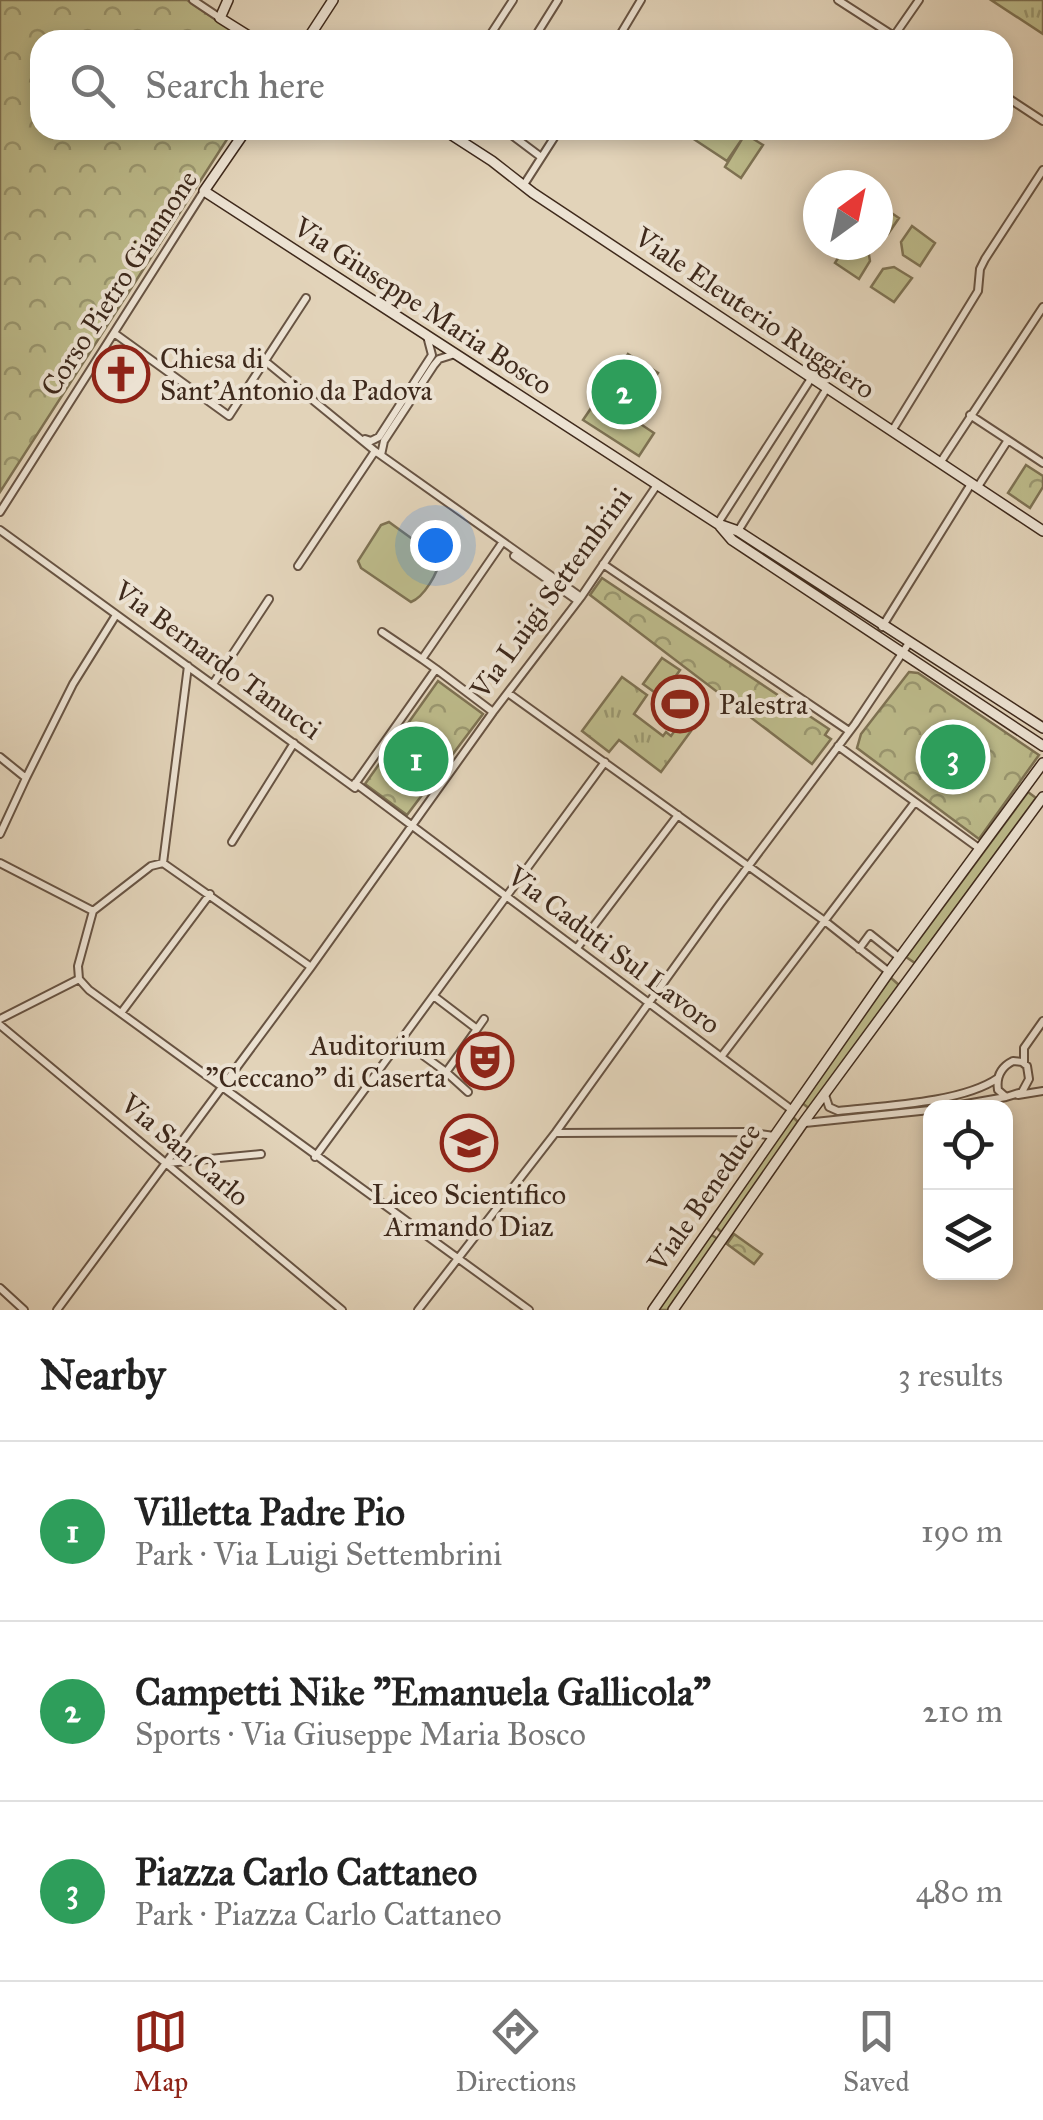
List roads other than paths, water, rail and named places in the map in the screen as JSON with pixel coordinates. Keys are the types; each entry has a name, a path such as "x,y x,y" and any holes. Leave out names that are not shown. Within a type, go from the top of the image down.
{"street":[{"path":"193,0 239,30"},
{"path":"220,18 228,0"},
{"path":"314,30 333,0"},
{"path":"494,30 513,0"},
{"path":"539,30 558,0"},
{"path":"624,30 642,0"},
{"path":"838,0 885,30"},
{"path":"901,30 916,4 902,0"},
{"path":"1013,101 1043,121"},
{"name":"Corso Pietro Giannone","path":"0,512 239,140"},
{"name":"Viale Eleuterio Ruggiero","path":"459,140 974,486 1040,526"},
{"path":"519,140 541,157"},
{"path":"525,184 553,140"},
{"path":"892,431 978,291 985,259 1043,170"},
{"name":"Via Giuseppe Maria Bosco","path":"204,191 1043,729"},
{"path":"114,333 229,416 306,298"},
{"path":"940,463 1043,307"},
{"path":"359,438 371,441 379,436 422,372 432,355 426,334"},
{"path":"298,566 434,365 439,359 457,354"},
{"path":"265,362 378,453 580,599"},
{"path":"718,524 812,378"},
{"path":"735,535 828,388"},
{"path":"970,415 1043,463"},
{"path":"876,636 1008,440"},
{"name":"Via Luigi Settembrini","path":"57,1310 312,967 493,712 580,599 657,485"},
{"name":"Via Bernardo Tanucci","path":"0,530 410,826"},
{"name":"Via Giuseppe Maria Bosco","path":"735,535 902,654 1043,746"},
{"path":"422,659 501,544"},
{"path":"603,564 848,731"},
{"path":"213,684 269,598"},
{"path":"0,834 72,684 116,614"},
{"path":"382,632 493,712"},
{"path":"418,1310 556,1132 909,643"},
{"path":"163,863 188,665"},
{"path":"354,785 436,669"},
{"path":"508,693 826,922 904,984"},
{"path":"232,842 294,743"},
{"path":"838,746 980,850"},
{"path":"0,757 26,778"},
{"path":"315,1157 605,762"},
{"name":"Viale Beneduce","path":"654,1310 889,972 1043,762"},
{"path":"1026,786 1042,797"},
{"name":"Viale Beneduce","path":"672,1310 1042,797"},
{"path":"721,1057 915,802"},
{"path":"577,948 678,815"},
{"name":"Via Caduti Sul Lavoro","path":"410,826 792,1110"},
{"path":"0,863 93,911"},
{"path":"312,967 163,863 152,866 93,911 78,966 80,979 120,1014 529,1310"},
{"path":"120,1014 210,894"},
{"path":"859,949 870,934 915,969"},
{"path":"0,1022 80,979"},
{"path":"434,997 477,1029"},
{"path":"444,1075 484,1019"},
{"path":"989,1100 1022,1092 1029,1077 1024,1048 1043,1021"},
{"name":"Via San Carlo","path":"0,1022 342,1310"},
{"path":"402,1040 468,1092"},
{"path":"825,1095 833,1110 853,1110 977,1090 998,1078 1007,1064 1025,1064"},
{"path":"1029,1077 1043,1080"},
{"path":"998,1078 998,1090 1006,1097 1043,1092"},
{"path":"792,1110 804,1123 923,1111"},
{"path":"556,1132 747,1132 774,1136"},
{"path":"166,1163 261,1154"},
{"path":"710,1228 724,1237"},
{"path":"0,1288 24,1310"}],"place":[{"name":"Chiesa di Sant'Antonio da Padova","path":"121,374"},
{"name":"Campetti Nike \"Emanuela Gallicola\"","path":"624,392"},
{"name":"Palestra","path":"680,704"},
{"name":"Piazza Carlo Cattaneo","path":"953,757"},
{"name":"Villetta Padre Pio","path":"416,759"},
{"name":"Auditorium \"Ceccano\" di Caserta","path":"485,1061"},
{"name":"Liceo Scientifico Armando Diaz","path":"469,1143"}]}
